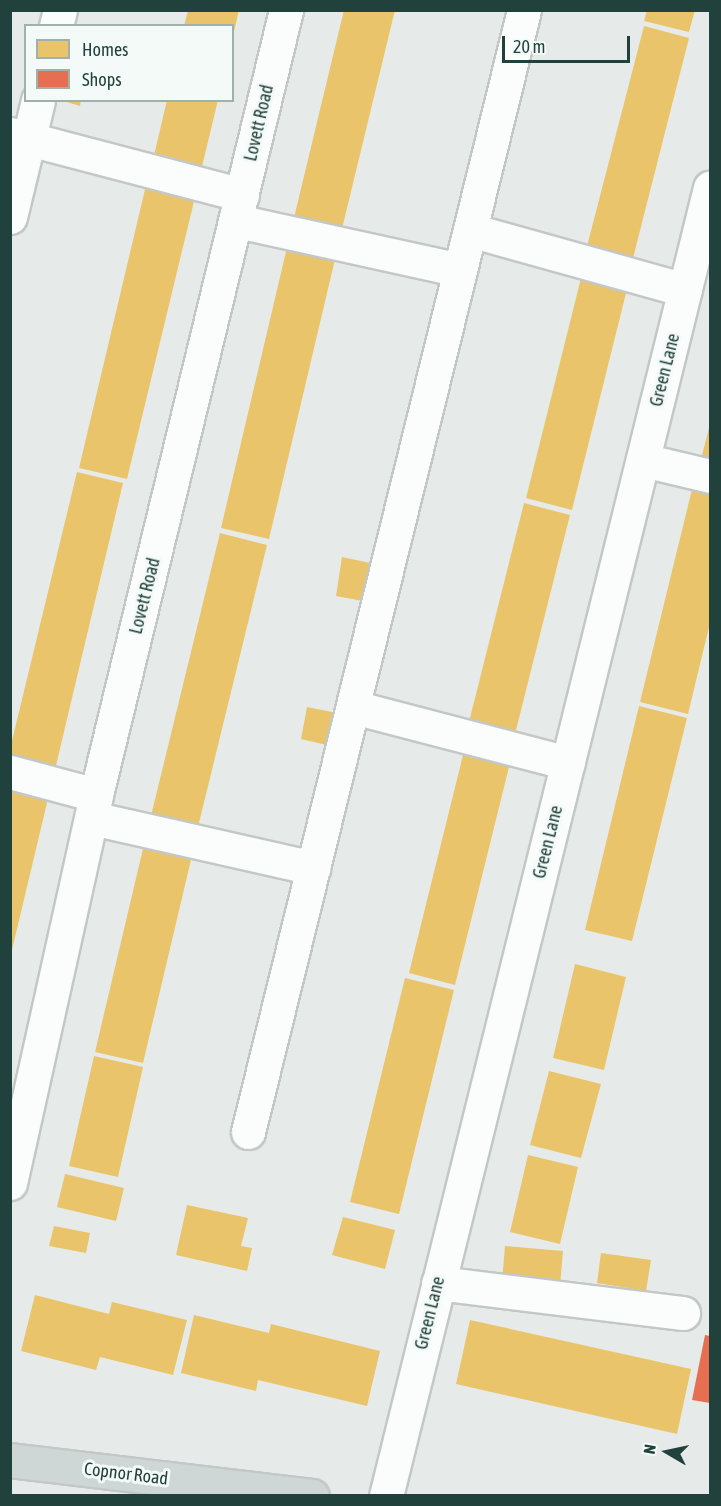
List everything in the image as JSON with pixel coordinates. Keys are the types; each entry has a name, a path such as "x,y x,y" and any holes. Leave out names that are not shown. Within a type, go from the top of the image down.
{"main road":[{"name":"Copnor Road","path":"10,1460 184,1488 312,1496"}],"street":[{"name":"Lovett Road","path":"10,1183 94,807 286,10"},
{"path":"248,1132 524,10"},
{"path":"10,217 20,136 37,102"},
{"path":"20,136 239,208 460,270"},
{"name":"Green Lane","path":"386,1496 711,188"},
{"path":"470,230 685,290"},
{"path":"643,460 711,476"},
{"path":"353,707 568,763"},
{"path":"10,772 94,807 313,868"},
{"path":"438,1283 683,1313"}],"building: Homes":[{"path":"188,10 239,10 234,32 234,24 184,24"},
{"path":"344,10 395,10 340,237 292,226"},
{"path":"647,10 695,10 689,32 644,21"},
{"path":"644,26 689,38 631,266 585,254"},
{"path":"67,102 81,102 80,106"},
{"path":"167,102 218,102 200,175 152,164"},
{"path":"147,181 196,193 127,479 79,468"},
{"path":"288,243 336,255 269,539 221,528"},
{"path":"583,270 629,281 572,510 526,498"},
{"path":"710,424 710,465 700,463"},
{"path":"77,472 123,483 54,774 10,764 10,749"},
{"path":"695,477 710,480 710,623 688,714 640,702"},
{"path":"524,503 570,515 513,742 467,730"},
{"path":"220,533 267,545 197,831 150,820"},
{"path":"342,557 375,564 368,602 336,596"},
{"path":"639,706 687,718 632,941 585,930"},
{"path":"307,707 337,713 331,746 301,739"},
{"path":"465,747 511,759 455,985 409,973"},
{"path":"10,777 51,786 11,954 10,954"},
{"path":"146,836 194,847 143,1063 95,1052"},
{"path":"575,964 626,977 604,1070 553,1058"},
{"path":"405,978 454,990 399,1214 350,1202"},
{"path":"94,1056 143,1067 118,1177 69,1166"},
{"path":"549,1071 601,1084 581,1158 530,1145"},
{"path":"528,1155 578,1167 560,1244 510,1232"},
{"path":"65,1174 124,1188 116,1221 57,1207"},
{"path":"187,1205 248,1218 241,1246 252,1248 247,1271 176,1255"},
{"path":"343,1217 395,1230 385,1269 332,1255"},
{"path":"54,1226 90,1233 86,1253 49,1246"},
{"path":"505,1246 563,1251 560,1286 502,1281"},
{"path":"601,1253 651,1260 646,1291 597,1283"},
{"path":"35,1295 109,1314 112,1302 187,1320 173,1375 100,1357 96,1370 21,1351"},
{"path":"194,1315 269,1333 271,1324 380,1351 367,1406 258,1380 256,1391 181,1373"},
{"path":"470,1320 691,1369 677,1434 456,1384"}],"building: Shops":[{"path":"705,1335 710,1336 710,1403 692,1400"}]}
